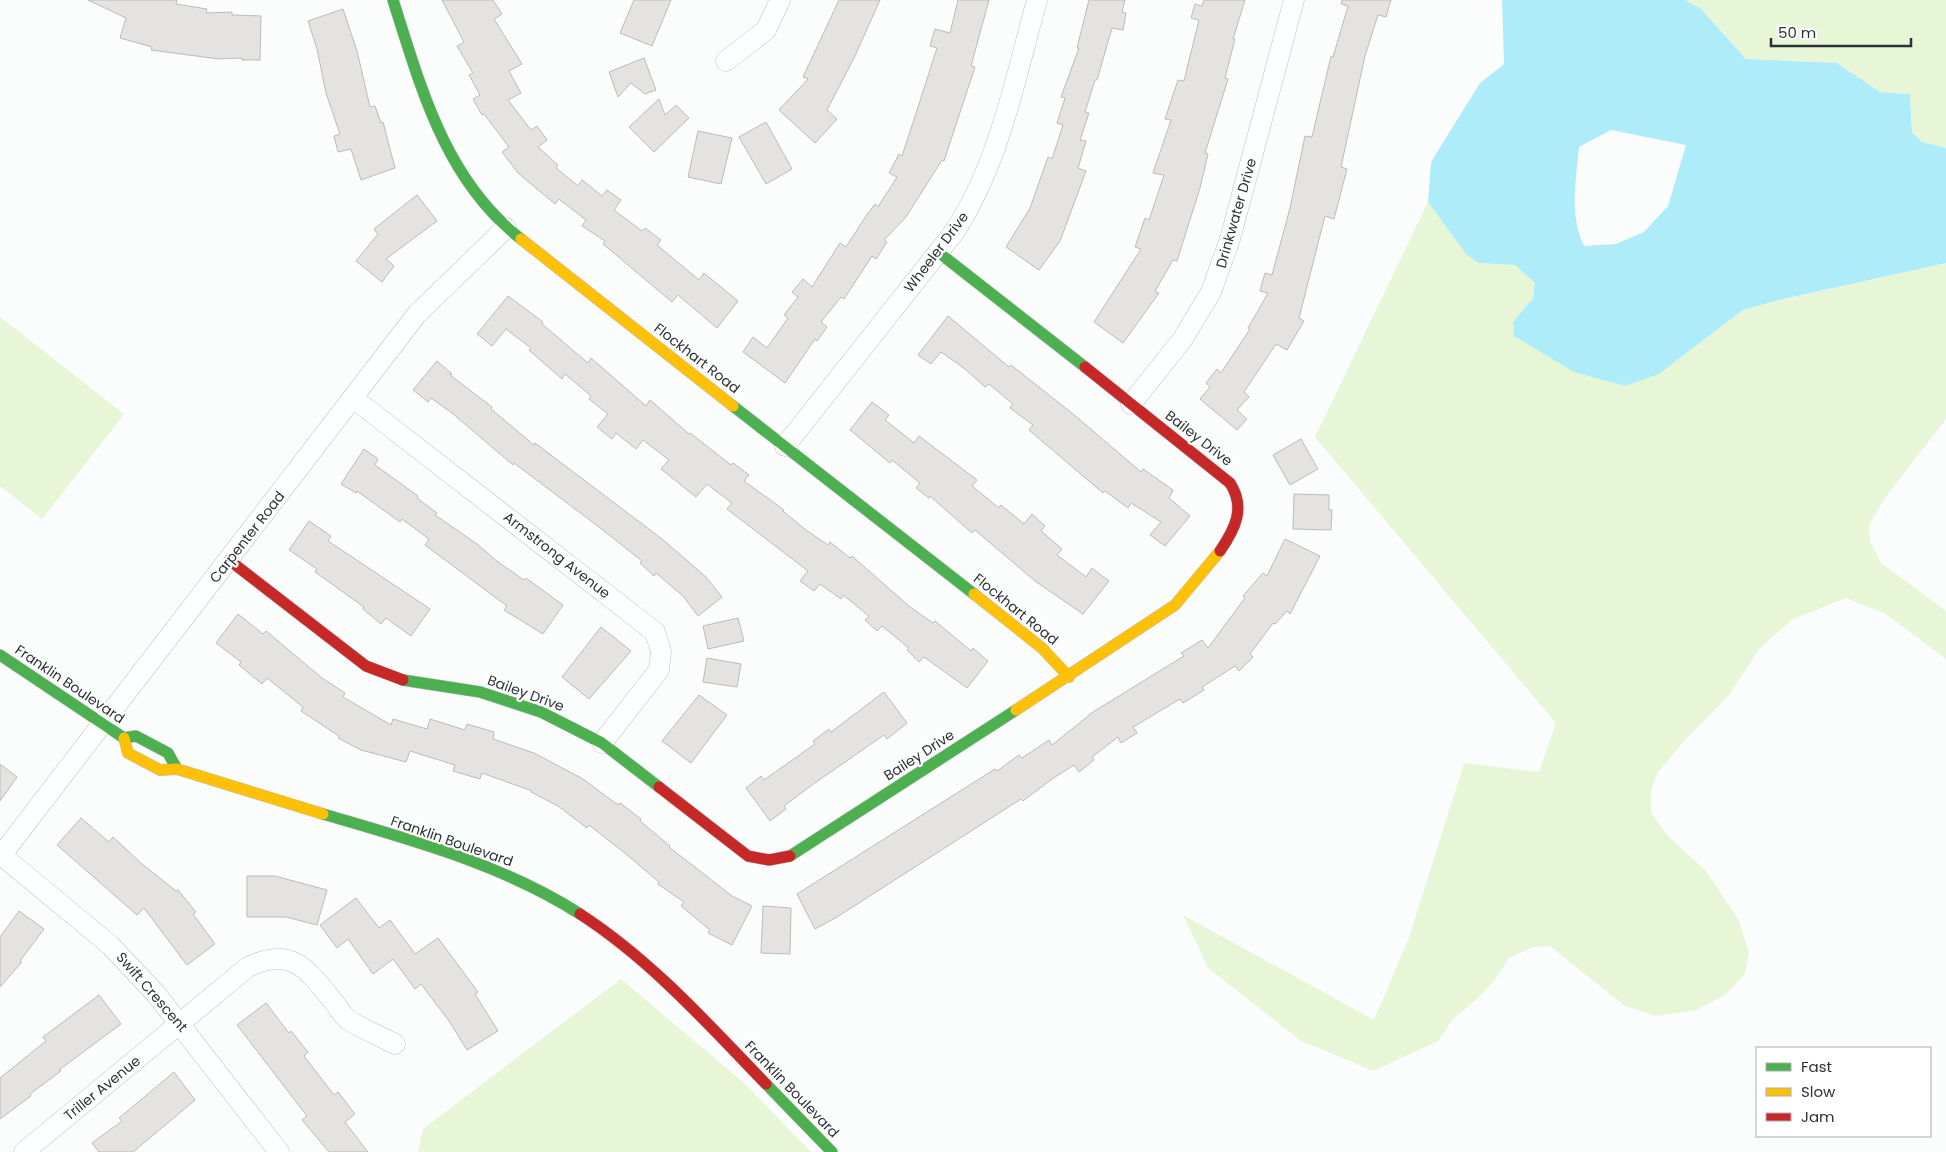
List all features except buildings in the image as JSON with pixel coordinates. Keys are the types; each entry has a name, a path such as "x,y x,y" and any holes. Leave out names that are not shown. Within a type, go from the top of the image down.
{"street":[{"name":"Flockhart Road","path":"392,0 436,132 468,188 506,228 1042,648 1069,677"},
{"path":"726,61 766,30 780,0"},
{"name":"Wheeler Drive","path":"786,446 938,252 971,206 992,161 1037,0"},
{"name":"Drinkwater Drive","path":"1131,404 1182,340 1211,292 1232,230 1294,0"},
{"name":"Carpenter Road","path":"0,856 417,314 506,228"},
{"name":"Bailey Drive","path":"229,560 366,666 398,679 463,688 497,696 541,712 602,743 748,856 762,861 776,861 791,855 1069,677 1180,601 1235,530 1239,514 1239,501 1227,479 938,252"},
{"name":"Armstrong Avenue","path":"353,398 654,632 661,651 659,670 602,743"},
{"name":"Franklin Boulevard","path":"0,655 124,738 136,736 168,753 177,769"},
{"name":"Franklin Boulevard","path":"124,738 128,753 160,770 177,769 223,785 426,844 520,880 564,903 606,930 663,978 832,1152"},
{"name":"Swift Crescent","path":"0,856 110,945 180,1023 279,1152"},
{"name":"Triller Avenue","path":"24,1152 248,966 259,961 279,958 300,964 308,971 346,1018 395,1044"}],"green space":[{"path":"1685,0 1946,0 1946,148 1922,142 1912,131 1910,94 1880,92 1837,63 1746,59 1700,8"},
{"path":"1428,202 1466,254 1478,263 1515,265 1535,283 1533,298 1513,322 1659,374 1743,310 1783,299 1946,263 1946,419 1884,499 1869,525 1870,541 1881,563 1946,611 1946,659 1886,614 1846,598 1793,619 1759,649 1729,695 1687,738 1658,772 1651,790 1651,813 1668,836 1706,871 1738,919 1749,953 1745,974 1725,995 1696,1010 1657,1016 1625,1006 1550,946 1533,947 1509,958 1494,981 1476,1000 1453,1019 1438,1041 1373,1071 1300,1040 1208,968 1183,915 1374,1020 1409,938 1464,763 1539,772 1556,723 1315,437"},
{"path":"0,317 124,414 42,519 0,486"},
{"path":"621,979 744,1083 811,1152 418,1152 423,1129"}],"water":[{"path":"1502,0 1685,0 1700,8 1746,59 1837,63 1880,92 1910,94 1912,132 1922,142 1946,148 1946,263 1783,299 1743,310 1659,374 1625,386 1574,372 1514,336 1513,322 1533,298 1535,283 1515,265 1478,263 1466,254 1428,202 1431,162 1480,83 1504,64","holes":["1611,130 1686,145 1668,206 1644,232 1616,244 1584,246 1579,234 1575,210 1575,185 1579,147"]}],"traffic: fast":[{"path":"393,0 426,99 454,161 473,189 495,215 521,239"},
{"path":"938,252 1085,367"},
{"path":"733,406 974,594"},
{"path":"0,655 124,738 136,736 168,753 177,769"},
{"path":"403,680 480,692 541,712 602,743 659,787"},
{"path":"790,856 1016,710"},
{"path":"323,814 422,844 488,867 550,896 580,914"},
{"path":"766,1084 832,1152"}],"traffic: slow":[{"path":"521,239 733,406"},
{"path":"1016,710 1175,605 1220,551"},
{"path":"974,594 1042,648 1069,677"},
{"path":"124,738 128,753 160,770 177,769 323,814"}],"traffic: jam":[{"path":"1085,367 1230,483 1237,501 1237,518 1230,535 1220,551"},
{"path":"229,560 366,666 403,680"},
{"path":"659,787 748,856 769,860 790,856"},
{"path":"580,914 631,951 678,993 766,1084"}]}
